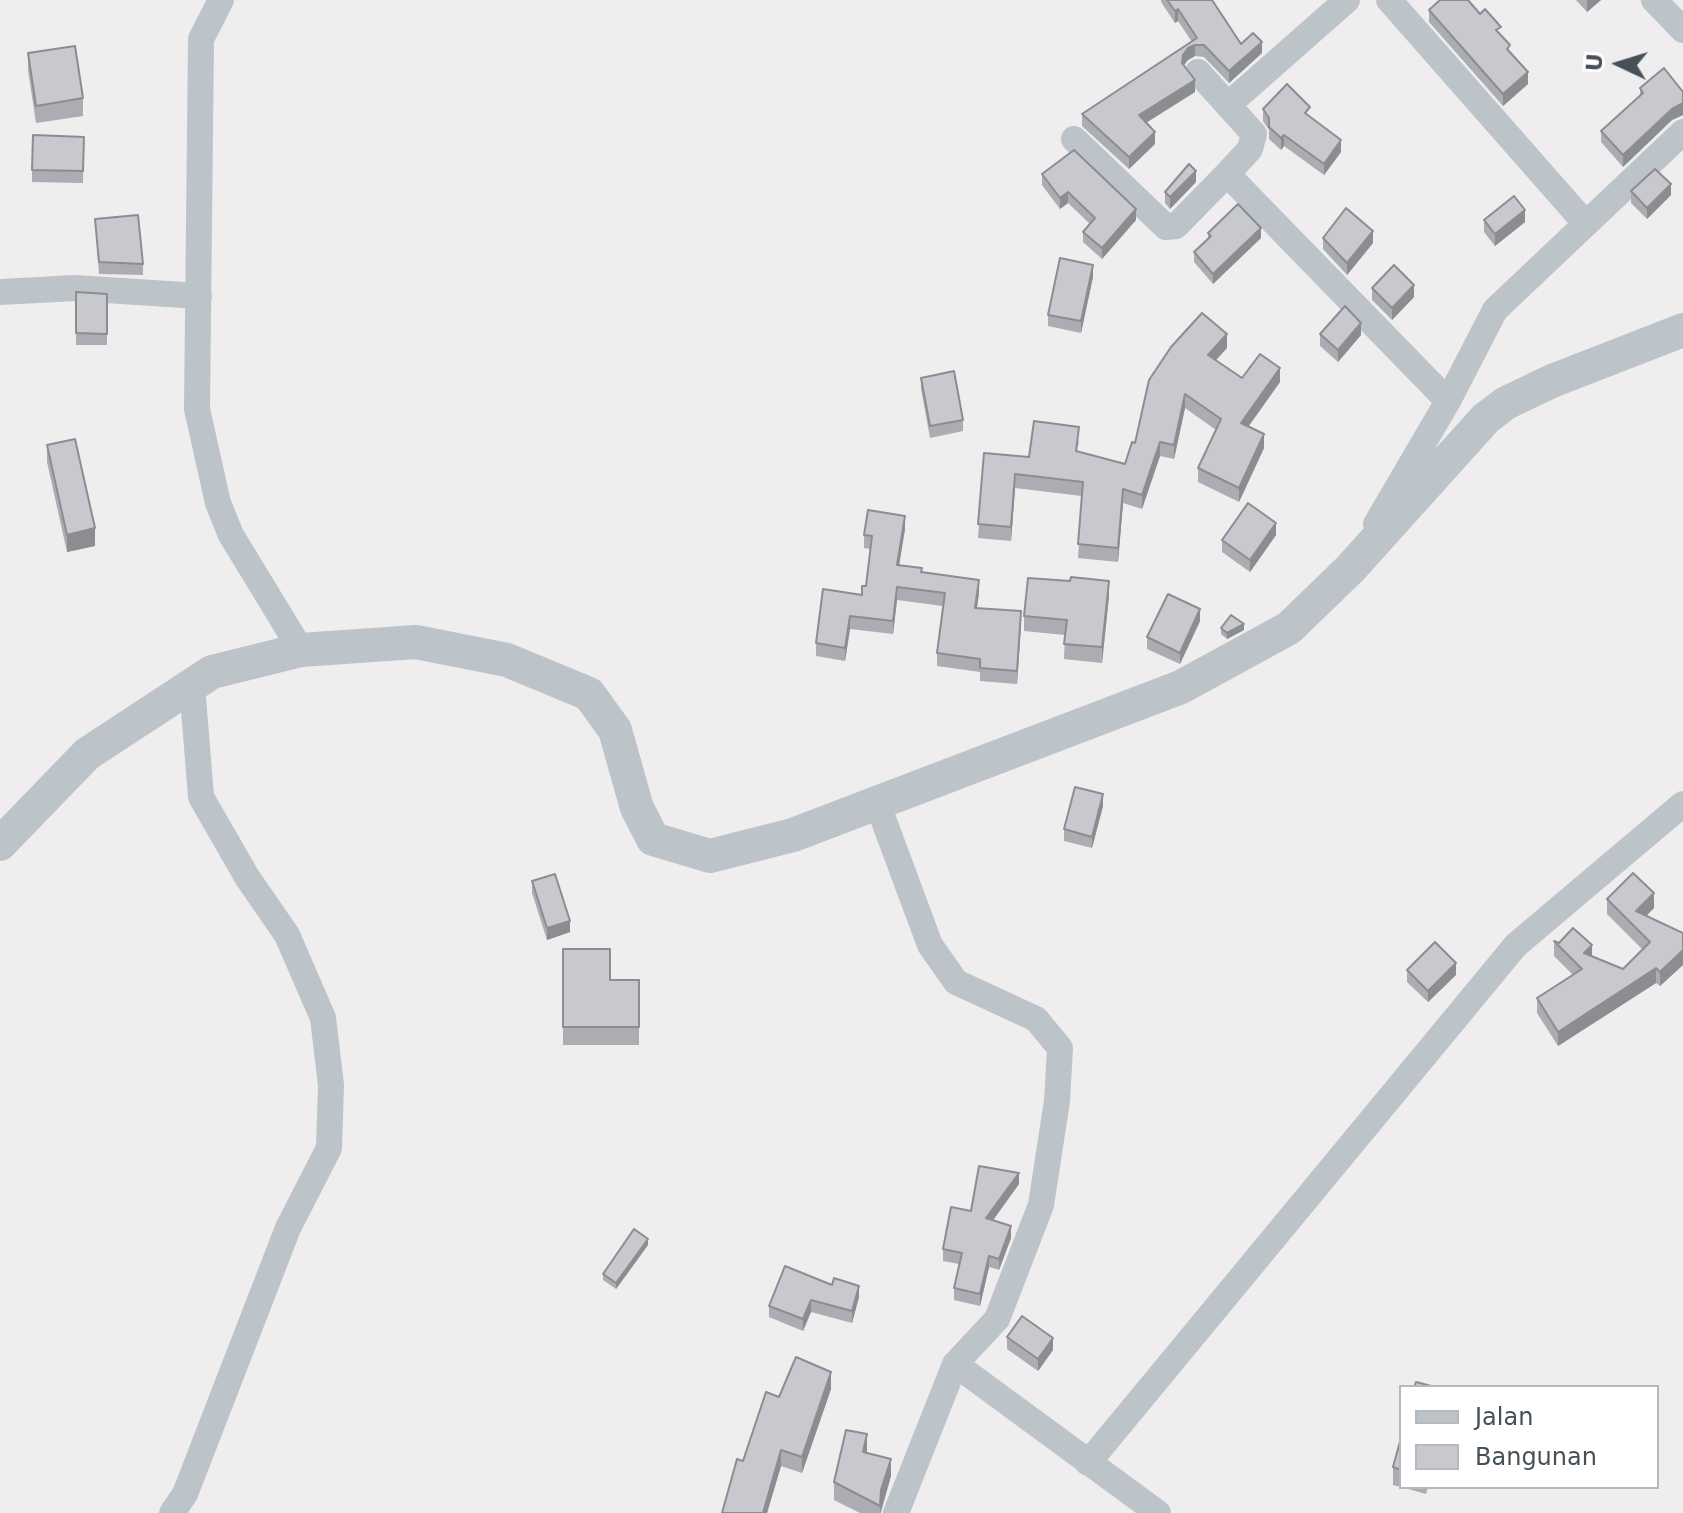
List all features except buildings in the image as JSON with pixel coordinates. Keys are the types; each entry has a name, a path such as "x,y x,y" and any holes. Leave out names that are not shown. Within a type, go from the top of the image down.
{"street":[{"path":"221,0 201,39 197,409 218,503 231,535 301,650"},
{"path":"1229,104 1347,0"},
{"path":"1389,0 1586,224"},
{"path":"1654,0 1683,30"},
{"path":"1074,139 1166,227 1176,226 1250,149 1254,134 1198,72"},
{"path":"1350,569 1448,401 1495,310 1683,132"},
{"path":"1227,174 1448,401"},
{"path":"0,292 75,288 199,296"},
{"path":"0,844 87,754 212,672 301,650 416,642 507,660 589,694 615,730 637,808 653,839 710,856 793,835 1181,687 1289,628 1350,569 1486,418 1506,403 1552,381 1683,330"},
{"path":"172,1513 185,1494 288,1228 329,1148 331,1085 323,1018 287,935 247,877 201,797 192,685"},
{"path":"1088,1463 1516,945 1683,804"},
{"path":"878,805 930,945 956,982 1036,1019 1060,1048 1057,1101 1041,1205 997,1319 955,1364 896,1513"},
{"path":"955,1364 1158,1513"}]}
